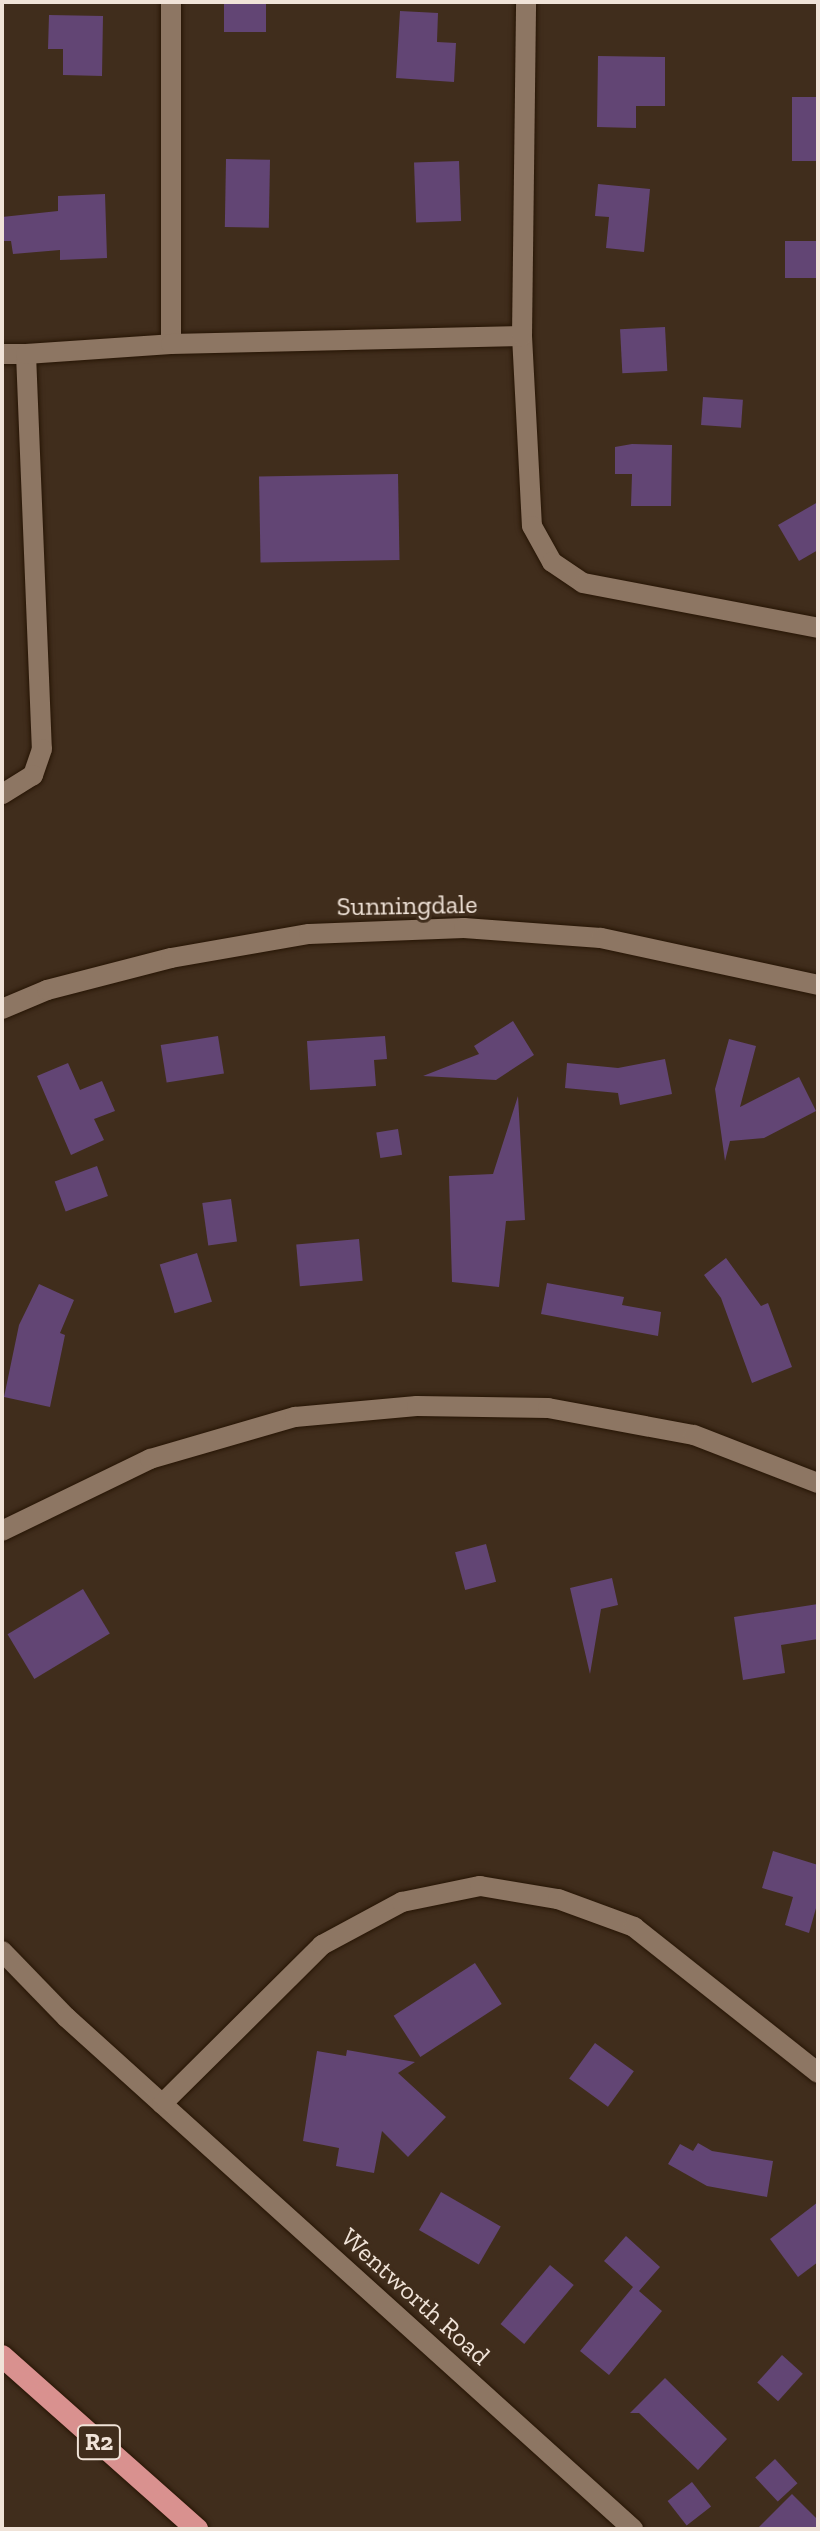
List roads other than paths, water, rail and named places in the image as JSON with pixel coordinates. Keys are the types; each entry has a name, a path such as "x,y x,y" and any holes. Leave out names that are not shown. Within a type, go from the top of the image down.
{"highway":[{"name":"R2","path":"2,2356 197,2529"}],"street":[{"path":"171,2 171,344"},
{"path":"526,2 522,336 532,526 552,562 583,583 818,628"},
{"path":"2,354 171,344 522,336"},
{"path":"2,794 33,775 42,749 26,354"},
{"name":"Sunningdale","path":"2,1009 47,990 201,953 309,934 464,928 601,938 818,985"},
{"path":"2,1531 150,1459 295,1417 417,1406 548,1408 694,1435 818,1483"},
{"path":"162,2104 322,1945 402,1902 480,1886 558,1899 634,1927 818,2073"},
{"name":"Wentworth Road","path":"2,1951 162,2104 633,2529"}]}
